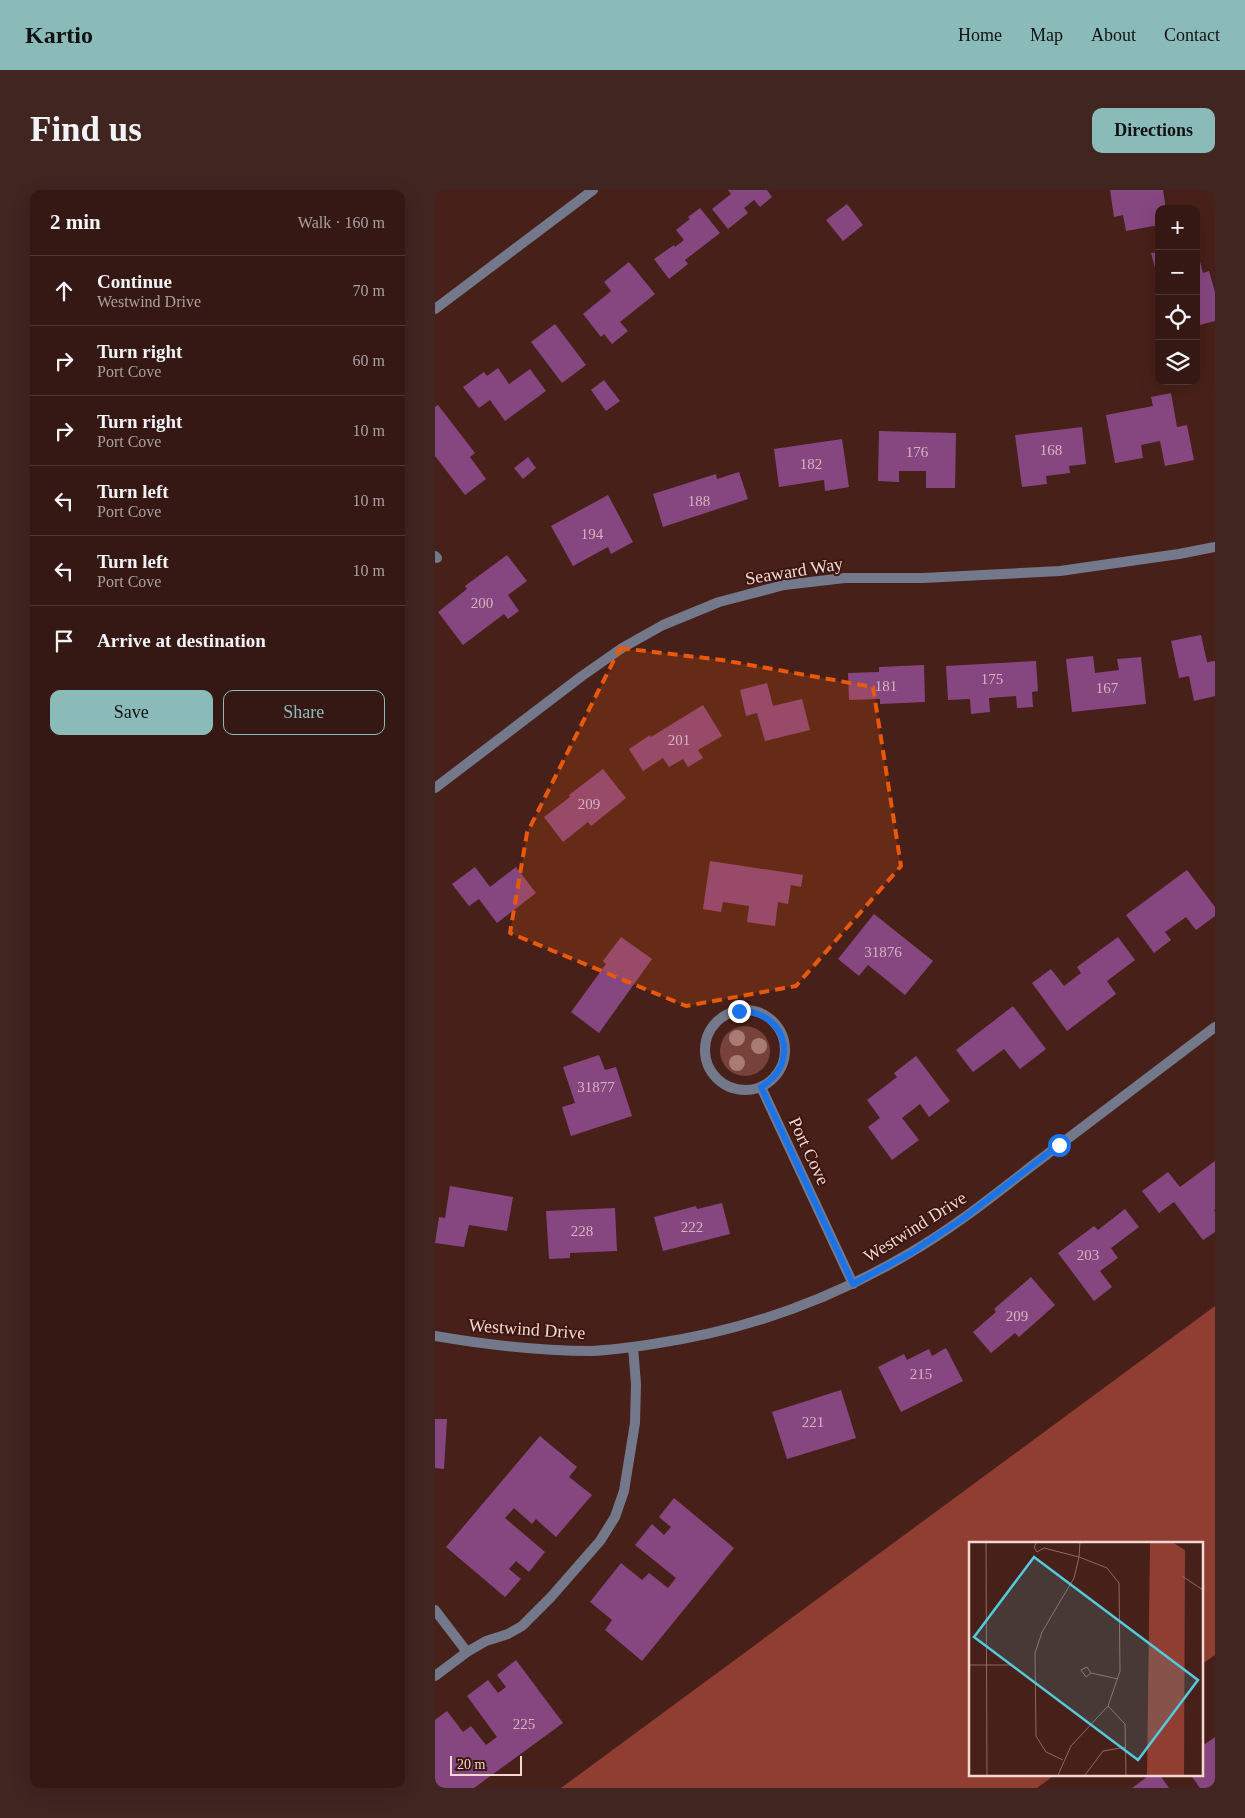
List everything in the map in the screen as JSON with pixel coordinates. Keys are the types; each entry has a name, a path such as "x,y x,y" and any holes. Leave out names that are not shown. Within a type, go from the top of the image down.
{"street":[{"path":"435,309 593,190"},
{"name":"Seaward Way","path":"435,788 622,648 663,626 719,602 784,585 845,578 923,578 1060,571 1179,554 1215,546"},
{"path":"739,1011 756,1013 771,1021 779,1030 784,1046 783,1062 771,1081 761,1087 748,1090 734,1089 716,1079 710,1071 705,1051 706,1041 716,1023 731,1013 739,1011"},
{"name":"Westwind Drive","path":"435,1336 525,1349 593,1351 684,1340 745,1325 805,1305 853,1284 909,1254 961,1220 1215,1027"},
{"name":"Port Cove","path":"761,1087 853,1284"},
{"path":"435,1676 467,1652 522,1626 551,1597 600,1541 615,1517 623,1491 635,1423 636,1384 633,1347"},
{"path":"435,1610 467,1652"}],"highlighted area":[{"path":"620,648 722,660 873,687 901,866 796,986 686,1006 510,933 527,833"}],"shaded area":[{"path":"740,1026 750,1026 763,1033 770,1046 770,1056 763,1069 750,1076 740,1076 731,1072 724,1065 720,1056 720,1046 724,1037 731,1030"},
{"path":"1215,1306 1215,1655 1203,1664 1203,1542 969,1542 969,1776 1053,1776 1037,1788 561,1788"}],"building":[{"path":"728,190 767,190 772,197 760,207 754,200 744,208 748,213 728,229 712,209 731,194"},
{"path":"1110,190 1163,190 1165,205 1155,205 1155,226 1126,231 1123,215 1114,217"},
{"path":"847,204 863,225 843,241 826,220"},
{"path":"700,208 720,233 685,260 688,264 669,279 654,259 684,240 676,230"},
{"path":"1155,252 1155,268 1151,253"},
{"path":"629,262 655,294 620,322 628,331 612,344 604,334 601,337 583,314 611,291 604,282"},
{"path":"1200,262 1203,273 1209,271 1215,292 1215,321 1200,325"},
{"path":"555,324 586,365 562,383 531,342"},
{"path":"498,368 509,384 530,369 546,391 505,421 490,400 479,408 463,387 484,372 487,376"},
{"path":"604,380 620,401 606,411 591,390"},
{"path":"1171,393 1177,427 1187,425 1194,460 1165,466 1160,441 1141,445 1143,458 1115,463 1106,415 1153,406 1151,397"},
{"path":"438,405 475,453 470,457 486,479 465,495 435,456 435,407"},
{"path":"1082,427 1086,464 1069,466 1070,473 1046,476 1047,484 1022,487 1015,435"},
{"path":"879,431 956,433 955,488 926,488 926,471 899,471 899,482 878,481"},
{"path":"842,439 849,487 825,491 824,480 779,487 774,449"},
{"path":"528,457 536,468 523,479 514,468"},
{"path":"739,472 748,499 663,527 653,494 716,474 717,479"},
{"path":"608,495 633,542 611,554 608,547 573,566 551,526"},
{"path":"507,555 527,581 508,595 519,611 508,619 504,614 463,645 438,612 467,589 465,586"},
{"path":"1201,635 1207,662 1215,661 1215,696 1194,701 1189,676 1179,678 1171,641"},
{"path":"1093,656 1095,673 1119,670 1117,659 1141,657 1146,704 1072,712 1066,659"},
{"path":"1036,661 1038,691 1032,692 1033,707 1017,708 1016,696 989,698 990,712 971,714 970,699 948,700 946,666"},
{"path":"924,665 925,702 880,704 880,699 849,700 848,673 879,672 879,667"},
{"path":"767,683 773,706 802,699 810,730 765,741 757,713 746,716 740,690"},
{"path":"703,705 722,736 698,750 703,758 688,767 683,759 669,767 663,758 643,771 629,749"},
{"path":"603,769 626,798 591,826 588,822 563,842 544,817"},
{"path":"710,861 803,875 801,887 791,885 788,904 778,902 775,926 747,922 749,906 723,902 721,912 703,909"},
{"path":"475,867 490,887 516,867 536,893 497,923 479,899 469,906 452,884"},
{"path":"1187,870 1215,907 1215,916 1196,930 1186,917 1165,932 1171,940 1154,953 1126,915"},
{"path":"874,914 933,961 905,995 868,965 859,976 838,959"},
{"path":"621,937 652,959 599,1033 571,1012 606,964 603,961"},
{"path":"1118,937 1135,960 1107,981 1116,994 1067,1031 1032,983 1051,969 1064,986 1081,973 1077,967"},
{"path":"1013,1006 1046,1049 1020,1069 1004,1049 973,1072 956,1050"},
{"path":"599,1055 605,1070 616,1067 632,1116 571,1136 562,1107 575,1103 563,1067"},
{"path":"916,1056 950,1101 929,1117 920,1104 902,1118 919,1140 892,1160 868,1127 880,1118 867,1100 897,1077 894,1073"},
{"path":"1215,1161 1215,1232 1203,1240 1174,1202 1159,1213 1142,1191 1168,1172 1180,1187"},
{"path":"450,1186 513,1197 507,1231 469,1225 464,1247 435,1243 439,1217 445,1218"},
{"path":"722,1203 730,1234 663,1251 654,1217 696,1206 697,1209"},
{"path":"615,1208 617,1251 570,1253 570,1258 549,1259 546,1211"},
{"path":"1125,1209 1139,1227 1111,1248 1118,1258 1100,1271 1112,1287 1094,1301 1058,1253 1094,1226 1098,1230"},
{"path":"1031,1277 1055,1305 1019,1337 1015,1333 991,1353 973,1332 996,1312 994,1309"},
{"path":"946,1348 963,1381 901,1412 878,1367 904,1354 907,1360 929,1349 932,1356"},
{"path":"841,1390 856,1438 787,1459 772,1412"},
{"path":"435,1419 447,1419 444,1469 435,1468"},
{"path":"540,1436 577,1467 569,1477 592,1495 556,1537 536,1519 532,1524 514,1508 505,1518 545,1552 529,1572 516,1561 509,1569 521,1579 505,1597 446,1547"},
{"path":"674,1498 734,1548 642,1661 605,1630 612,1620 590,1602 621,1563 642,1580 649,1573 668,1588 676,1578 635,1545 652,1524 664,1535 671,1527 659,1517"},
{"path":"516,1660 563,1723 474,1788 435,1788 435,1720 447,1711 463,1732 471,1726 486,1745 497,1737 467,1696 488,1680 498,1693 506,1687 497,1675"},
{"path":"1215,1737 1215,1788 1200,1788 1191,1776 1203,1776 1203,1742 1205,1744"},
{"path":"1148,1776 1160,1776 1169,1788 1132,1788"}],"route":[{"path":"739,1011 748,1011 764,1016 779,1030 785,1051 783,1062 771,1081 761,1087 853,1284 909,1254 961,1220 1059,1145"}]}
